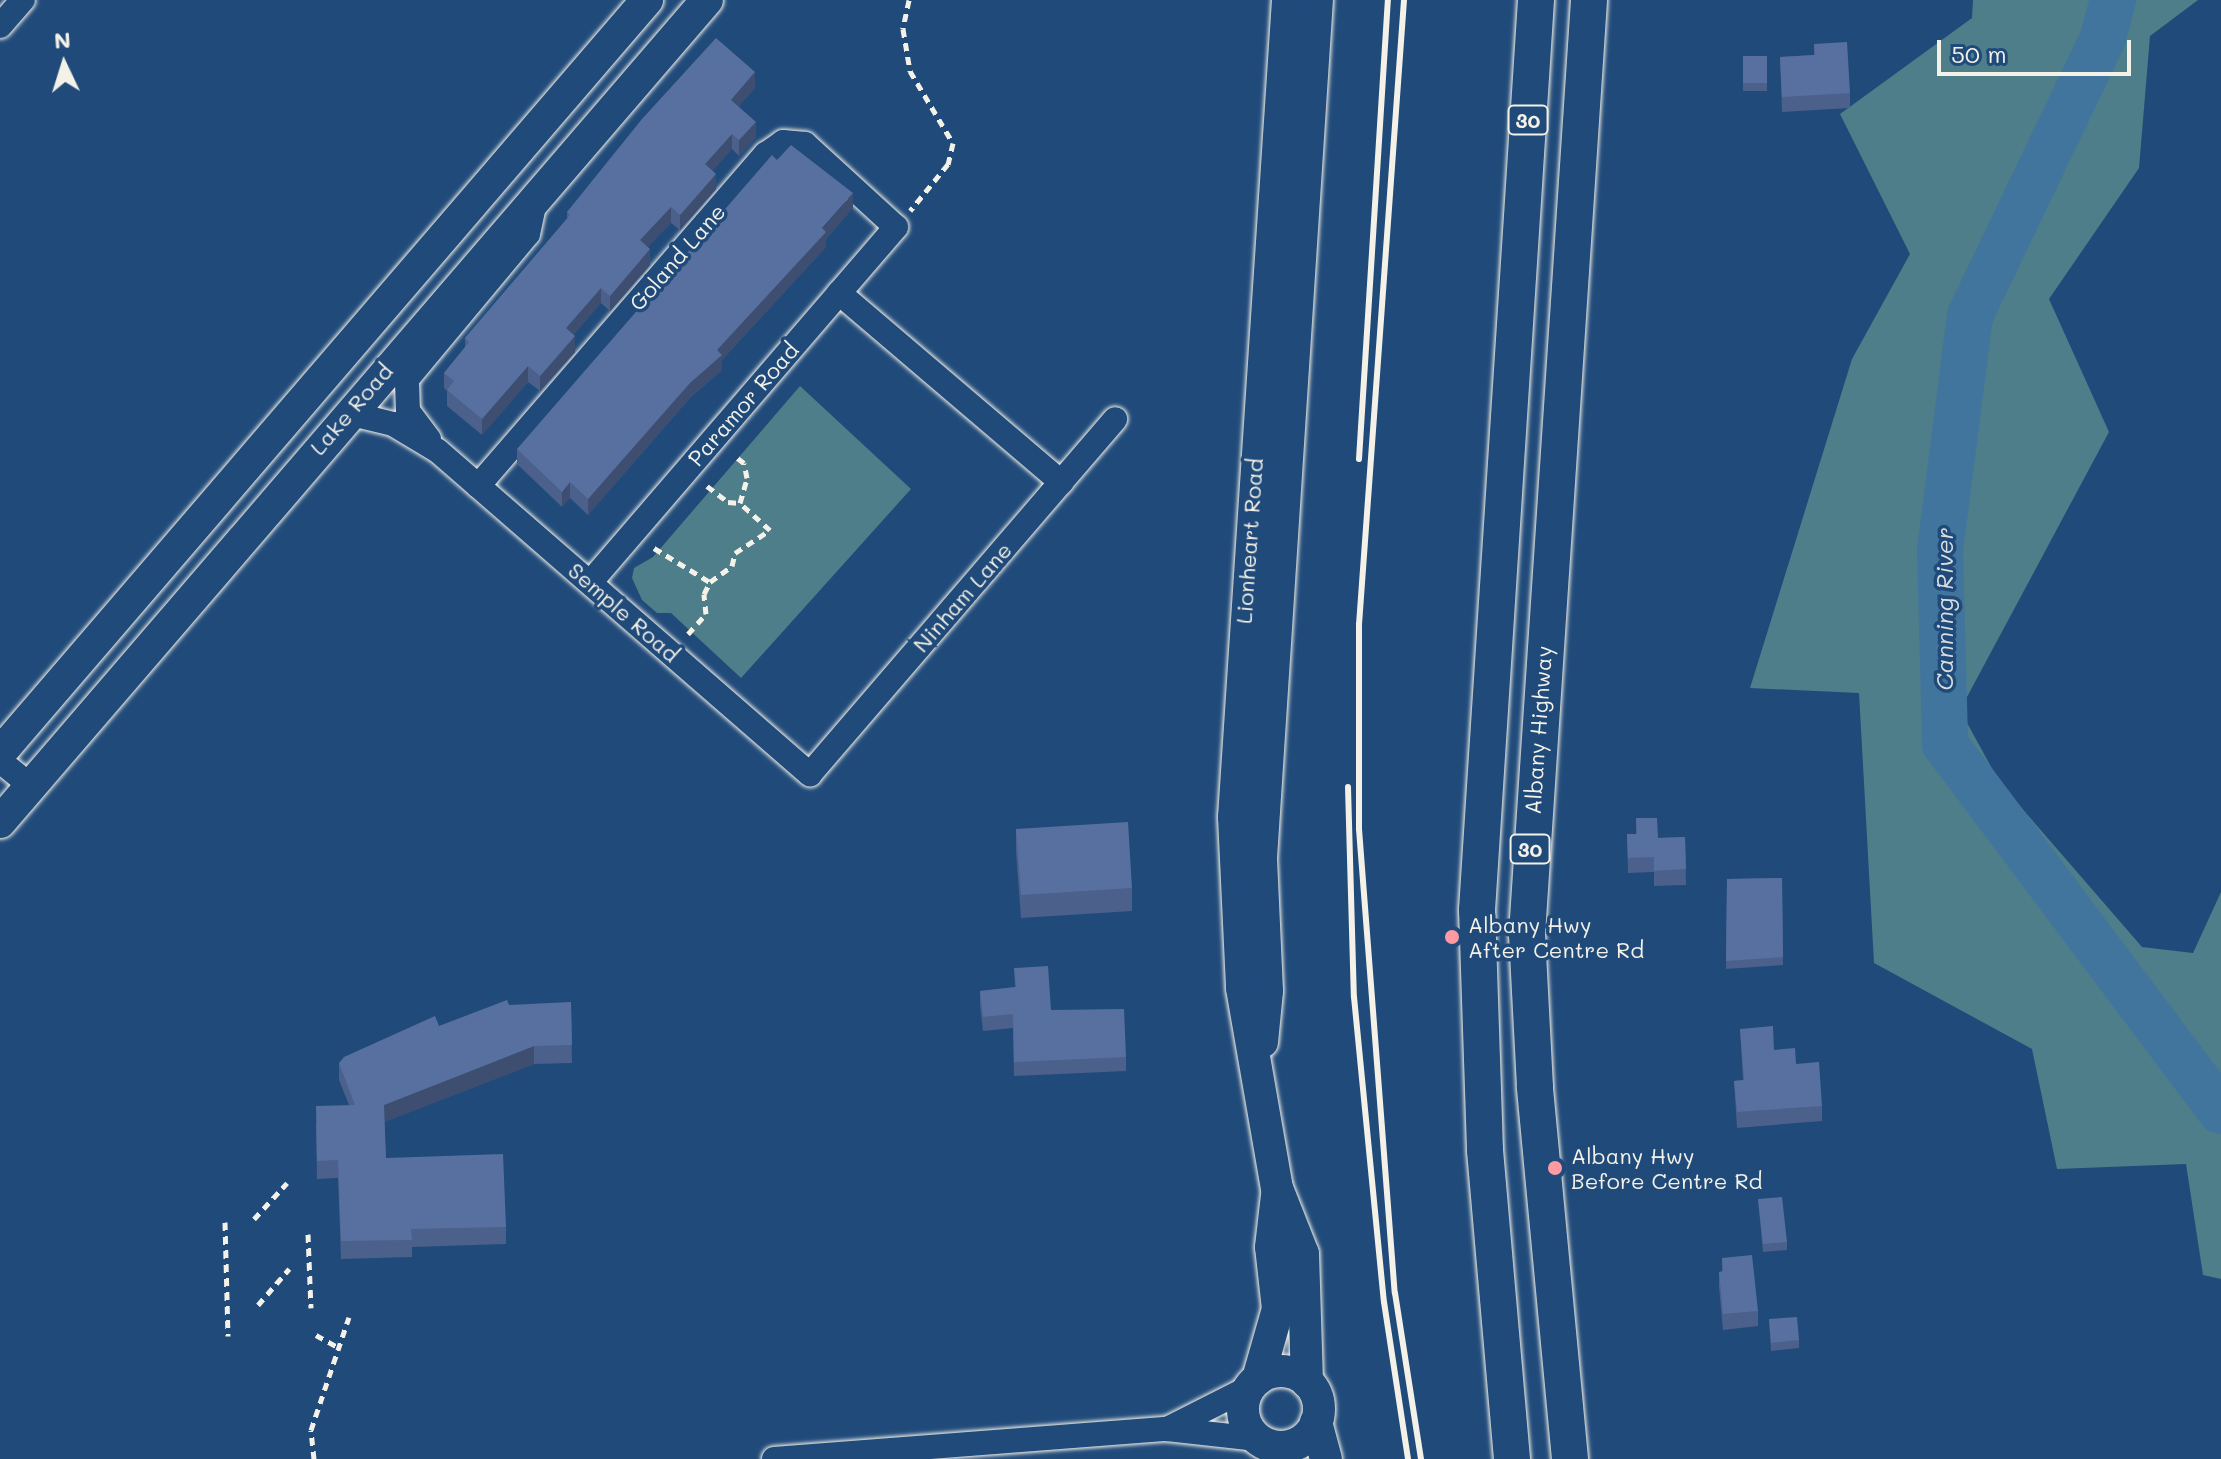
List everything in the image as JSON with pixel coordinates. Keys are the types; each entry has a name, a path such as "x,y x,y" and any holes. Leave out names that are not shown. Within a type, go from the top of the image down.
{"highway":[{"name":"30","path":"1512,1459 1503,1390 1485,1150 1477,910 1536,0"},
{"name":"Albany Highway","path":"1570,1459 1560,1380 1527,934 1589,0"},
{"path":"1521,239 1573,239"},
{"path":"1503,1390 1560,1380"}],"main road":[{"name":"Lake Road","path":"0,753 647,0"},
{"name":"Lake Road","path":"10,805 707,0"},
{"name":"Lionheart Road","path":"1288,0 1234,817 1242,988 1277,1188 1303,1254 1307,1382"},
{"name":"Lionheart Road","path":"1259,1081 1267,991 1261,858 1317,0"},
{"name":"Lionheart Road","path":"1254,1383 1278,1309 1271,1247 1277,1188"},
{"path":"1316,1422 1303,1439 1272,1448 1243,1409 1254,1383 1289,1372 1307,1382 1318,1401 1316,1422 1326,1459"}],"street":[{"path":"0,26 23,0"},
{"name":"Goland Lane","path":"478,486 774,146 791,140 805,144 896,227"},
{"name":"Semple Road","path":"438,451 408,411 407,379 528,234 535,198"},
{"name":"Paramor Road","path":"591,582 896,227"},
{"path":"839,293 1061,482"},
{"name":"Semple Road","path":"348,413 385,421 438,451 810,774"},
{"name":"Ninham Lane","path":"810,774 1115,419"},
{"path":"0,761 10,805"},
{"path":"1167,1429 1254,1383"},
{"path":"774,1459 1167,1429 1272,1448"}],"path":[{"path":"896,227 948,164 953,143 910,71 903,29 909,0"},
{"path":"735,456 744,463 747,478 740,503"},
{"path":"688,634 706,614 710,582 732,566 735,553 770,530 740,503 728,502 707,486"},
{"path":"654,548 710,582"},
{"path":"254,1219 287,1183"},
{"path":"225,1222 228,1336"},
{"path":"308,1234 311,1308"},
{"path":"258,1305 289,1269"},
{"path":"314,1459 311,1430 349,1317"},
{"path":"316,1335 339,1348"}],"green space":[{"path":"1973,0 2198,0 2150,36 2139,168 2049,299 2109,432 1960,710 2000,783 2142,947 2193,953 2221,892 2221,1279 2203,1275 2186,1164 2057,1169 2032,1049 1874,963 1859,693 1750,688 1852,359 1910,254 1840,114 1972,18"},
{"path":"800,386 911,489 741,678 671,613 657,613 642,600 632,578 634,568 653,557"}],"building":[{"path":"716,38 755,72 731,100 756,122 739,140 732,134 705,164 716,174 680,215 671,207 640,240 650,249 610,296 601,288 566,328 575,336 540,376 528,366 482,419 447,390 454,381 444,373 469,342 465,338 570,215 567,212 642,119"},
{"path":"1847,42 1850,93 1782,97 1780,57 1815,55 1814,44"},
{"path":"1743,56 1767,56 1767,83 1743,83"},
{"path":"791,145 853,193 822,228 826,232 717,350 722,355 690,383 588,499 570,482 562,492 517,449 772,155 777,160"},
{"path":"1636,818 1657,818 1658,838 1685,837 1686,869 1654,871 1654,857 1628,858 1627,834 1637,834"},
{"path":"1128,822 1132,888 1021,895 1016,829"},
{"path":"1782,878 1783,957 1726,961 1727,879"},
{"path":"1048,966 1051,1010 1124,1009 1126,1057 1014,1062 1013,1014 983,1017 980,991 1016,987 1014,968"},
{"path":"507,1000 509,1005 571,1002 572,1045 534,1046 384,1105 386,1158 503,1154 506,1227 411,1229 412,1240 341,1241 338,1160 317,1161 316,1106 355,1105 339,1063 344,1057 435,1016 439,1026"},
{"path":"1773,1026 1774,1050 1795,1048 1796,1064 1819,1062 1822,1106 1737,1112 1734,1081 1744,1080 1740,1029"},
{"path":"1782,1197 1787,1242 1763,1244 1758,1199"},
{"path":"1752,1255 1758,1311 1723,1314 1719,1272 1723,1271 1722,1258"},
{"path":"1797,1317 1799,1340 1771,1343 1769,1319"}],"waterway":[{"name":"Canning River","path":"2113,0 2103,38 1970,316 1940,549 1945,744 2221,1111"}],"railway":[{"path":"1359,459 1388,0"},
{"path":"1404,0 1359,624 1359,829 1395,1293 1421,1459"},
{"path":"1348,787 1354,997 1384,1302 1408,1459"}],"place":[{"name":"Albany Hwy After Centre Rd","path":"1452,937"},
{"name":"Albany Hwy Before Centre Rd","path":"1555,1168"}]}
